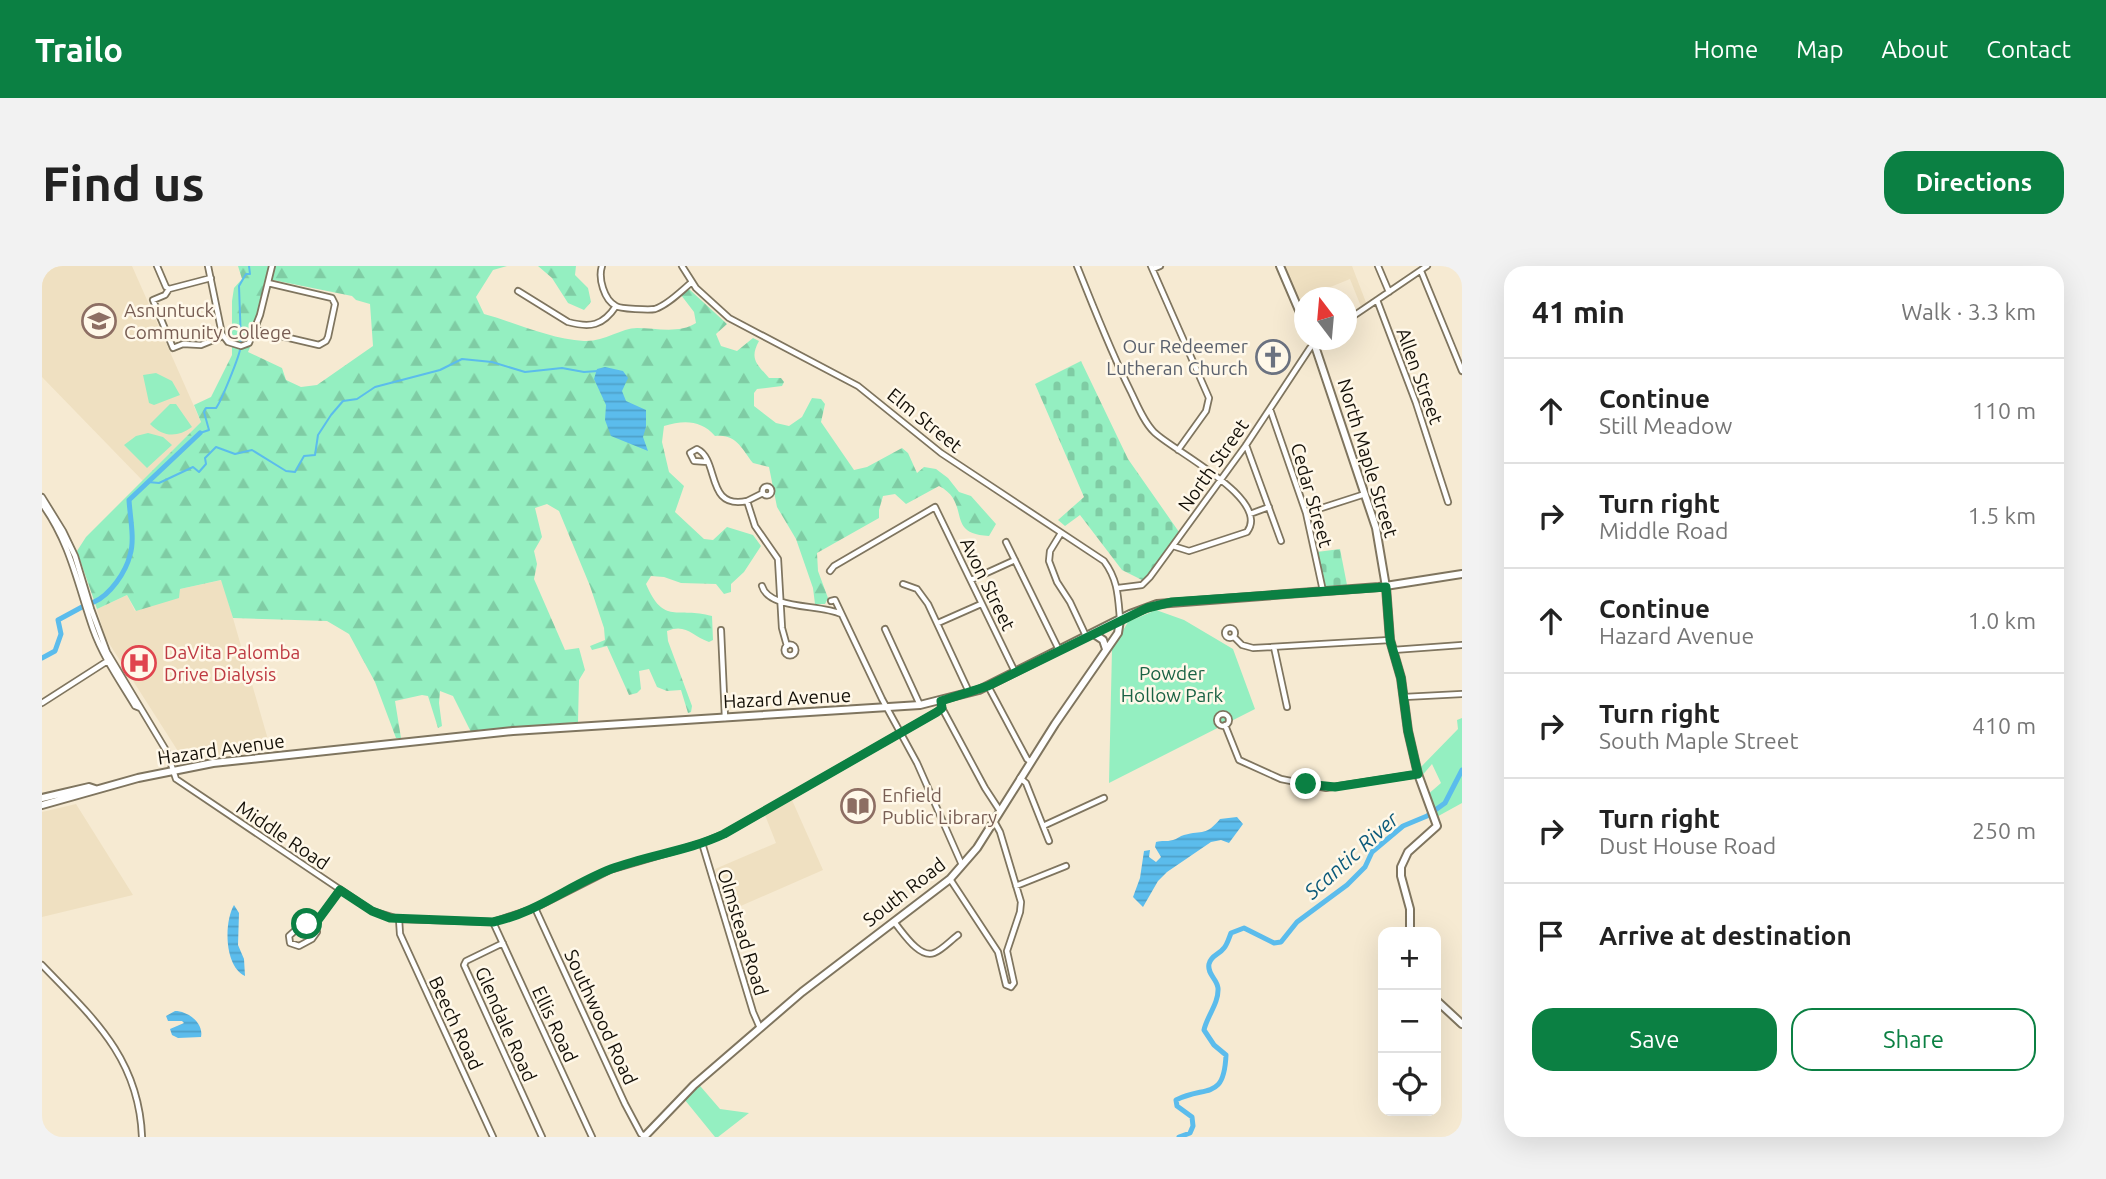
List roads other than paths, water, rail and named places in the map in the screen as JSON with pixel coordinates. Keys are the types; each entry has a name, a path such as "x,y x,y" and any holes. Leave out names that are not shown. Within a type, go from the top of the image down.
{"main road":[{"path":"1280,266 1294,298"},
{"name":"North Maple Street","path":"1318,350 1376,528 1386,587 1390,640 1401,678 1408,731 1418,774 1437,823 1408,852 1401,867 1410,909 1410,927"},
{"name":"Hazard Avenue","path":"43,802 89,793 95,789 173,770 213,763 503,732 941,704 988,686 1120,620 1168,602 1386,587 1462,574"},
{"name":"South Road","path":"645,1137 694,1085 760,1028 843,960 950,879 977,848 1020,778 1118,633 1120,620"},
{"path":"1094,634 1103,640 1106,649"},
{"name":"Hazard Avenue","path":"43,802 56,795 91,787 95,789"},
{"path":"1441,1005 1462,1024"}],"street":[{"path":"157,266 169,289"},
{"path":"208,266 223,335 228,342 241,346 249,343 255,330 272,266"},
{"path":"602,266 600,281 616,306"},
{"name":"Elm Street","path":"682,266 710,302 729,318 858,386 941,453 1104,561 1118,588 1120,620"},
{"path":"1077,266 1112,353 1145,419 1155,433 1239,495 1250,514 1250,527 1244,533 1189,551 1172,546"},
{"path":"1160,266 1152,267 1209,398 1206,411 1178,450"},
{"path":"1378,266 1389,292"},
{"path":"1357,314 1427,266"},
{"path":"1421,271 1462,371"},
{"path":"211,278 169,289 165,295 153,300 173,348 183,344 201,345 223,335"},
{"path":"616,306 657,308 692,282"},
{"path":"255,330 319,345 328,337 335,304 332,299 268,283"},
{"path":"518,291 568,322 577,324 601,323 616,306"},
{"name":"Allen Street","path":"1377,300 1416,403 1448,502"},
{"name":"North Street","path":"1118,588 1146,582 1246,445 1309,350"},
{"name":"Cedar Street","path":"1270,409 1306,513 1323,591"},
{"path":"1246,445 1281,541"},
{"path":"708,462 714,482 724,497 739,502 763,493"},
{"path":"1306,513 1365,494"},
{"path":"42,497 50,513"},
{"path":"747,501 755,526 778,559 782,628 787,646"},
{"path":"42,504 50,513"},
{"name":"Avon Street","path":"830,571 834,566 935,507 1015,673"},
{"path":"1250,514 1269,508"},
{"name":"Middle Road","path":"50,513 72,554 93,620 109,659 135,706 140,708 168,753 173,770 180,781 372,911 400,919 493,922 536,908 610,870 702,843 724,834 901,733 941,704"},
{"path":"1061,533 1050,551 1049,561 1086,637"},
{"path":"1006,542 1059,651"},
{"path":"971,580 1015,560"},
{"path":"903,584 919,592 938,623 969,693"},
{"path":"762,586 764,593 780,603 829,609 842,614"},
{"path":"831,601 835,600 887,708 917,762 962,865"},
{"path":"938,623 981,604"},
{"path":"885,629 920,705"},
{"path":"721,630 725,718"},
{"path":"1234,637 1248,648 1390,640"},
{"path":"1393,650 1462,645"},
{"path":"1274,647 1287,707"},
{"path":"42,703 109,659"},
{"path":"988,686 1031,762"},
{"path":"1404,697 1462,694"},
{"path":"941,704 985,788 1000,810"},
{"path":"1226,725 1239,760 1280,779 1335,787 1418,774"},
{"path":"1020,778 1026,783 1049,841"},
{"path":"1043,826 1104,798"},
{"path":"950,879 998,952 1006,985 1010,987 1014,983 1007,951 1021,902 998,824 994,821"},
{"name":"Olmstead Road","path":"702,843 760,1028"},
{"path":"1016,886 1066,866"},
{"path":"315,924 317,932 312,939 299,946 290,943 289,936 294,929 315,924 340,890"},
{"name":"Southwood Road","path":"536,908 625,1104 645,1137"},
{"name":"Beech Road","path":"400,919 400,934 493,1137"},
{"name":"Ellis Road","path":"493,922 592,1137"},
{"path":"894,922 913,944 926,954 933,954 958,935"},
{"name":"Glendale Road","path":"503,943 466,961 464,965 542,1137"},
{"path":"998,952 1007,951"},
{"path":"42,965 89,1012 119,1053 135,1093 142,1137"}],"water":[{"path":"605,367 623,371 628,378 622,391 626,401 646,410 643,437 648,451 611,436 605,420 606,405 594,379 597,369"},
{"path":"1237,817 1243,824 1229,843 1221,840 1211,842 1167,872 1158,881 1143,907 1133,897 1140,878 1144,851 1150,850 1149,857 1156,862 1161,857 1155,847 1156,842 1204,832 1220,819"},
{"path":"234,905 239,913 238,945 244,959 245,976 233,963 228,943 229,922"},
{"path":"175,1011 185,1013 198,1023 201,1037 178,1038 172,1035 170,1029 184,1023 168,1021 166,1016"}],"waterway":[{"path":"241,343 239,286 246,274 250,274 249,266"},
{"path":"200,433 209,430 204,412 206,408 216,408 240,350"},
{"path":"148,482 159,483 193,467 199,472 206,464 205,458 216,447 235,454 252,450 286,471 295,472 304,456 315,455 318,435 343,401 357,399 375,387 440,370 462,359 492,362 525,372 562,368 584,372 598,371"},
{"path":"94,602 111,589 128,562 132,542 129,500 200,433"},
{"path":"42,658 55,651 61,634 58,620 82,607"},
{"name":"Scantic River","path":"1179,1137 1190,1133 1193,1126 1192,1117 1177,1106 1176,1100 1212,1089 1222,1079 1225,1070 1226,1055 1214,1045 1204,1030 1218,994 1209,964 1225,947 1231,933 1244,928 1274,943 1281,942 1297,922 1347,885 1365,867 1372,852 1403,826 1427,816 1445,803 1462,770"}],"place":[{"name":"Asnuntuck Community College","path":"99,321"},
{"name":"Our Redeemer Lutheran Church","path":"1273,357"},
{"name":"DaVita Palomba Drive Dialysis","path":"139,663"},
{"name":"Enfield Public Library","path":"858,806"}],"park label":[{"name":"Powder Hollow Park","path":"1172,684"}]}
